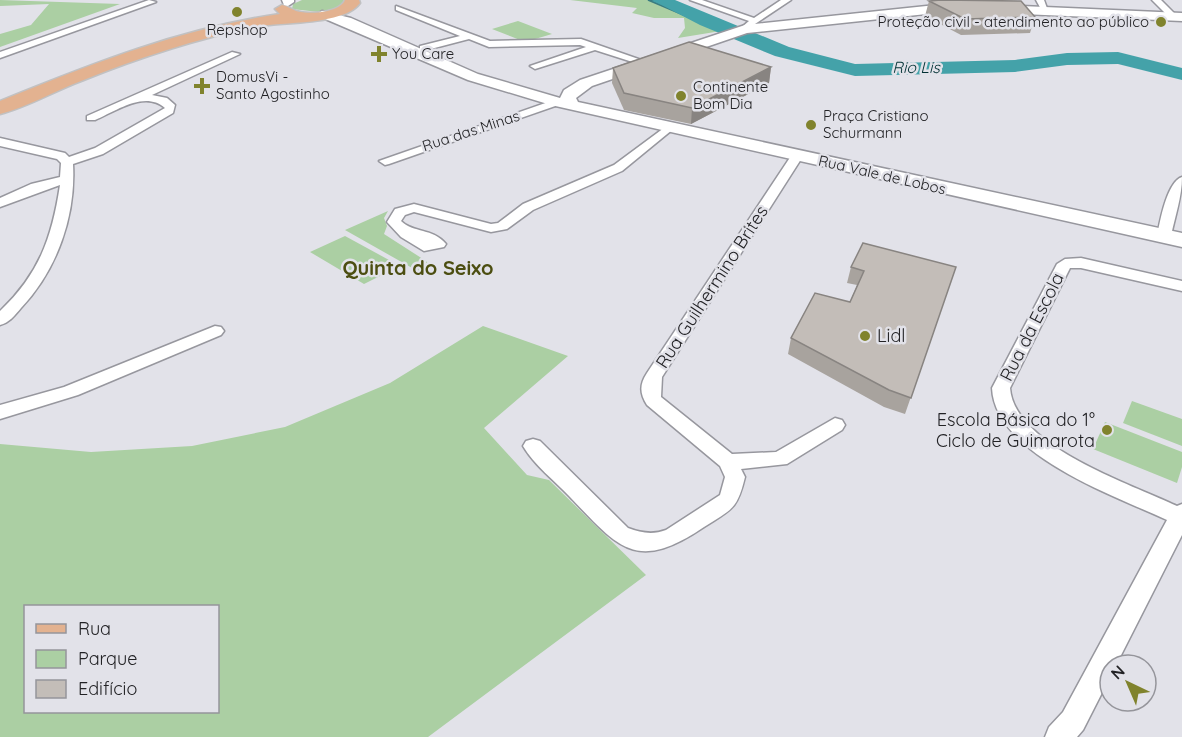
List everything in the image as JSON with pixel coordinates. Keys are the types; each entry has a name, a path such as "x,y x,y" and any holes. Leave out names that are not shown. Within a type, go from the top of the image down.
{"main road":[{"path":"0,101 137,46 290,5 322,15 354,2"},
{"name":"Rua Vale de Lobos","path":"354,2 350,11 357,18 511,85"},
{"path":"0,108 154,46 238,25 290,5"},
{"path":"511,85 548,86 570,96 638,61 719,38 752,22 785,25 940,8 1042,5 1177,16"},
{"name":"Rua Vale de Lobos","path":"322,15 346,21 449,68 511,85 570,96 668,128 1173,238"}],"street":[{"path":"694,0 752,22 787,0"},
{"path":"1156,0 1177,16"},
{"path":"0,55 152,1"},
{"path":"399,8 494,45 575,42 596,46 638,61"},
{"path":"423,48 470,36"},
{"path":"536,66 596,46"},
{"path":"91,118 235,54"},
{"path":"67,162 99,151 169,111 171,107 163,100 141,96"},
{"name":"Rua das Minas","path":"385,161 570,96"},
{"path":"403,229 394,222 394,218 400,212 414,208 491,228 499,228 528,207 618,168 668,128"},
{"path":"0,142 61,156 67,162 67,179 53,252 47,265 26,295 0,320"},
{"name":"Rua Guilhermino Brites","path":"728,462 654,401 650,394 650,386 653,377 796,156"},
{"path":"0,203 36,187 67,179"},
{"path":"1173,238 1170,206 1182,181"},
{"name":"Rua da Escola","path":"1181,515 1033,441 1019,428 1001,401 1001,388 1065,264 1075,262 1182,286"},
{"path":"0,412 71,392 215,331"},
{"path":"533,446 620,534 641,542 660,542 674,536 729,500 735,477 728,462 780,459 834,425"},
{"path":"1059,737 1079,711 1181,515"}],"green space":[{"path":"0,0 120,4 0,47 0,34 31,25 49,4 0,6"},
{"path":"302,0 343,0 345,2 341,7 319,12 292,9 293,4"},
{"path":"570,0 648,0 721,31 678,38 685,28 684,18 654,18 632,13 637,8"},
{"path":"518,21 552,34 525,42 492,29"},
{"path":"388,211 384,218 387,226 384,234 426,261 429,266 421,273 345,230"},
{"path":"345,236 400,266 364,284 310,252"},
{"path":"483,326 568,356 484,428 527,475 549,480 646,575 428,737 0,737 0,444 91,452 192,446 285,427 390,383"},
{"path":"1132,401 1182,419 1182,446 1123,423"},
{"path":"1105,422 1182,452 1182,467 1177,483 1093,449"}],"water":[{"path":"648,0 668,0 735,27 721,31"}],"building":[{"path":"929,1 1021,1 1035,17 965,19"},
{"name":"Continente Bom Dia","path":"689,42 771,67 692,108 624,93 613,68"},
{"name":"Lidl","path":"863,243 956,267 911,398 889,390 791,338 815,293 850,302 864,271 851,267"}],"waterway":[{"name":"Rio Lis","path":"661,0 782,52 831,66 855,70 1015,66 1067,59 1118,58 1182,74"}],"place":[{"name":"Repshop","path":"237,12"},
{"name":"Proteção civil - atendimento ao público","path":"1161,22"},
{"name":"You Care","path":"379,54"},
{"name":"DomusVi - Santo Agostinho","path":"202,86"},
{"name":"Continente Bom Dia","path":"681,96"},
{"name":"Praça Cristiano Schurmann","path":"811,125"},
{"name":"Lidl","path":"865,336"},
{"name":"Escola Básica do 1° Ciclo de Guimarota","path":"1107,430"}],"district":[{"name":"Quinta do Seixo","path":"418,268"}]}
